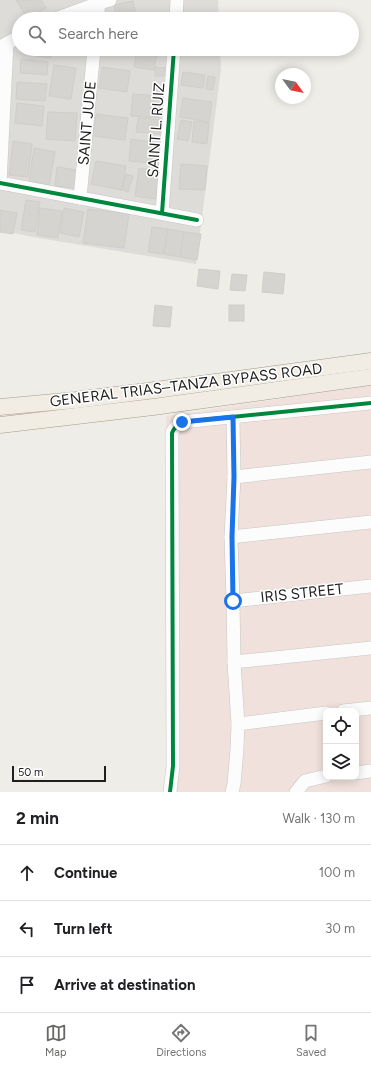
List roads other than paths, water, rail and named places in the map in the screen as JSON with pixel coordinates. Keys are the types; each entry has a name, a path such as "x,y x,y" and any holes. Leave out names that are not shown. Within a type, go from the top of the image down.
{"main road":[{"name":"GENERAL TRIAS–TANZA BYPASS ROAD","path":"0,407 163,390 371,361"},
{"name":"GENERAL TRIAS–TANZA BYPASS ROAD","path":"0,425 147,408 371,377"}],"street":[{"path":"176,12 177,0"},
{"path":"75,12 104,2"},
{"path":"100,12 104,2"},
{"path":"9,43 0,183 197,220"},
{"name":"SAINT JUDE","path":"80,198 93,56"},
{"name":"SAINT L. RUIZ","path":"162,213 173,56"},
{"path":"170,792 173,766 173,430 182,422 371,403"},
{"path":"232,792 234,784 238,724 234,662 233,601 233,417"},
{"path":"234,477 371,462"},
{"path":"232,537 371,522"},
{"name":"IRIS STREET","path":"233,601 371,586"},
{"path":"234,662 371,648"},
{"path":"359,709 371,708"},
{"path":"238,724 323,713"},
{"path":"359,773 371,771"},
{"path":"296,792 305,780 323,776"}]}
